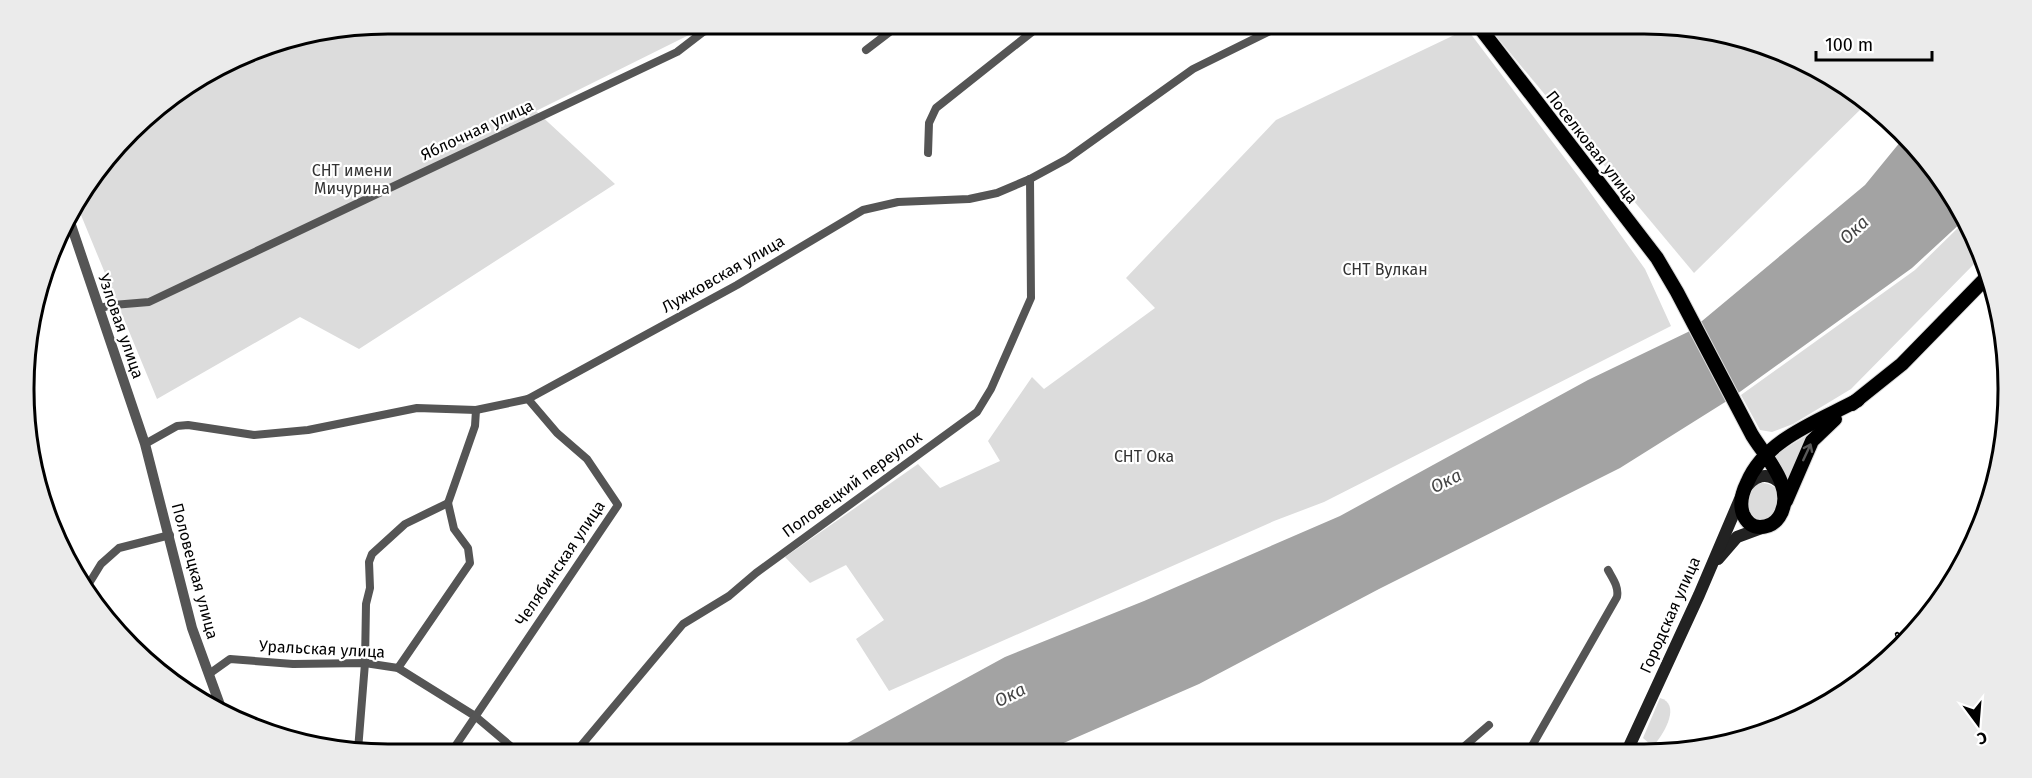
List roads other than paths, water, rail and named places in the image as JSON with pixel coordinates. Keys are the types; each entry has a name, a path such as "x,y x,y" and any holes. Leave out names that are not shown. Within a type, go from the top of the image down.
{"highway":[{"name":"Поселковая улица","path":"1485,34 1646,243 1677,292 1751,433 1782,485"},
{"path":"1751,433 1753,457 1741,505 1746,521 1754,526 1766,526 1778,518 1812,441 1826,426 1902,364 1981,283"},
{"path":"1751,433 1764,443 1776,441 1858,400"},
{"path":"1750,475 1764,456 1796,433"},
{"path":"1782,485 1784,506"}],"main road":[{"path":"1743,492 1752,479 1765,475 1782,485"},
{"name":"Городская улица","path":"1630,744 1743,492"},
{"path":"1709,572 1737,537 1766,526"}],"street":[{"name":"Яблочная улица","path":"100,308 149,302 677,52 700,34"},
{"path":"866,50 887,34"},
{"path":"928,153 929,123 936,108 1029,34"},
{"name":"Лужковская улица","path":"145,444 177,426 188,425 254,435 308,430 417,408 476,410 528,399 737,285 863,210 898,202 969,200 998,193 1030,179 1066,159 1193,69 1264,34"},
{"name":"Половецкий переулок","path":"582,744 683,624 729,596 756,573 977,412 992,389 1031,298 1030,179"},
{"name":"Узловая улица","path":"73,229 145,444"},
{"name":"Челябинская улица","path":"457,744 618,505 587,459 557,433 528,399"},
{"path":"398,668 470,563 468,548 454,529 448,502 475,426 476,410"},
{"name":"Половецкая улица","path":"145,444 192,628 218,699"},
{"path":"359,742 365,663 366,604 370,588 369,562 372,554 405,524 448,502"},
{"path":"91,581 101,564 119,548 170,535"},
{"path":"1533,744 1617,597 1616,582 1608,570"},
{"name":"Уральская улица","path":"209,674 230,659 293,664 365,663 398,668 476,716 508,744"},
{"path":"1467,744 1489,725"}],"water":[{"name":"Ока","path":"1899,143 1938,192 1958,226 1912,268 1730,399 1620,468 1379,589 1199,684 1061,744 846,744 1005,657 1144,601 1340,516 1588,380 1690,331 1865,185"}],"park label":[{"name":"СНТ имени Мичурина","path":"352,179"},
{"name":"СНТ Вулкан","path":"1385,269"},
{"name":"СНТ Ока","path":"1144,456"}]}
